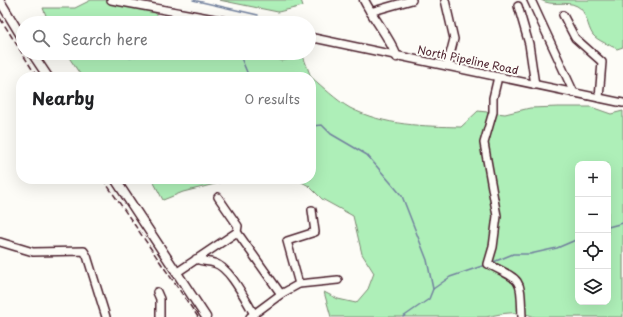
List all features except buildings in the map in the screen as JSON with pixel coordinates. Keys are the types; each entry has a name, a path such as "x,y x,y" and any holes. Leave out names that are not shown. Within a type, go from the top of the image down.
{"street":[{"path":"111,0 198,16"},
{"path":"364,0 370,12 392,42 397,56"},
{"path":"370,12 412,0"},
{"path":"446,0 454,40 447,66"},
{"path":"531,0 574,93"},
{"path":"0,1 16,27"},
{"path":"518,6 529,44 535,85"},
{"path":"563,15 575,38 602,62 599,98"},
{"name":"North Pipeline Road","path":"316,39 623,103"},
{"path":"37,60 45,72"},
{"path":"498,77 493,98 493,112 484,143 497,216 493,247 488,264 514,277 522,289 522,317"},
{"path":"118,184 206,317"},
{"path":"218,197 238,226 237,232 281,294"},
{"path":"299,284 287,241 315,232 312,210"},
{"path":"176,273 237,232"},
{"path":"0,242 33,252 84,251 88,256 106,317"},
{"path":"196,259 206,263 215,263 226,270 252,315 281,294 299,284 338,280"},
{"path":"157,292 160,299 160,317"}],"green space":[{"path":"91,0 111,0 151,7 158,16 46,16 43,8 75,8"},
{"path":"219,0 301,0 303,6 278,12"},
{"path":"541,0 623,0 623,47 617,49 595,37 591,32 585,15 577,6 573,4 550,3"},
{"path":"71,60 305,60 309,72 79,72"},
{"path":"316,81 350,108 363,114 390,122 404,124 461,127 478,111 505,114 530,108 591,107 611,114 623,111 623,317 535,317 523,313 505,313 486,317 331,317 324,292 338,299 356,303 368,289 374,273 362,254 353,216 322,199 305,184 316,184"},
{"path":"155,184 215,184 183,192 163,200"}],"waterway":[{"path":"193,0 258,15"},
{"path":"242,60 247,72"},
{"path":"316,126 322,125 331,134 367,155 402,196 427,260 433,289 429,299 403,317"},
{"path":"611,226 623,223"},
{"path":"491,263 513,254 530,254 557,248 575,240"},
{"path":"433,289 450,277 485,265"}],"railway":[{"path":"0,18 16,44"},
{"path":"26,60 34,72"},
{"path":"106,184 198,317"}]}
